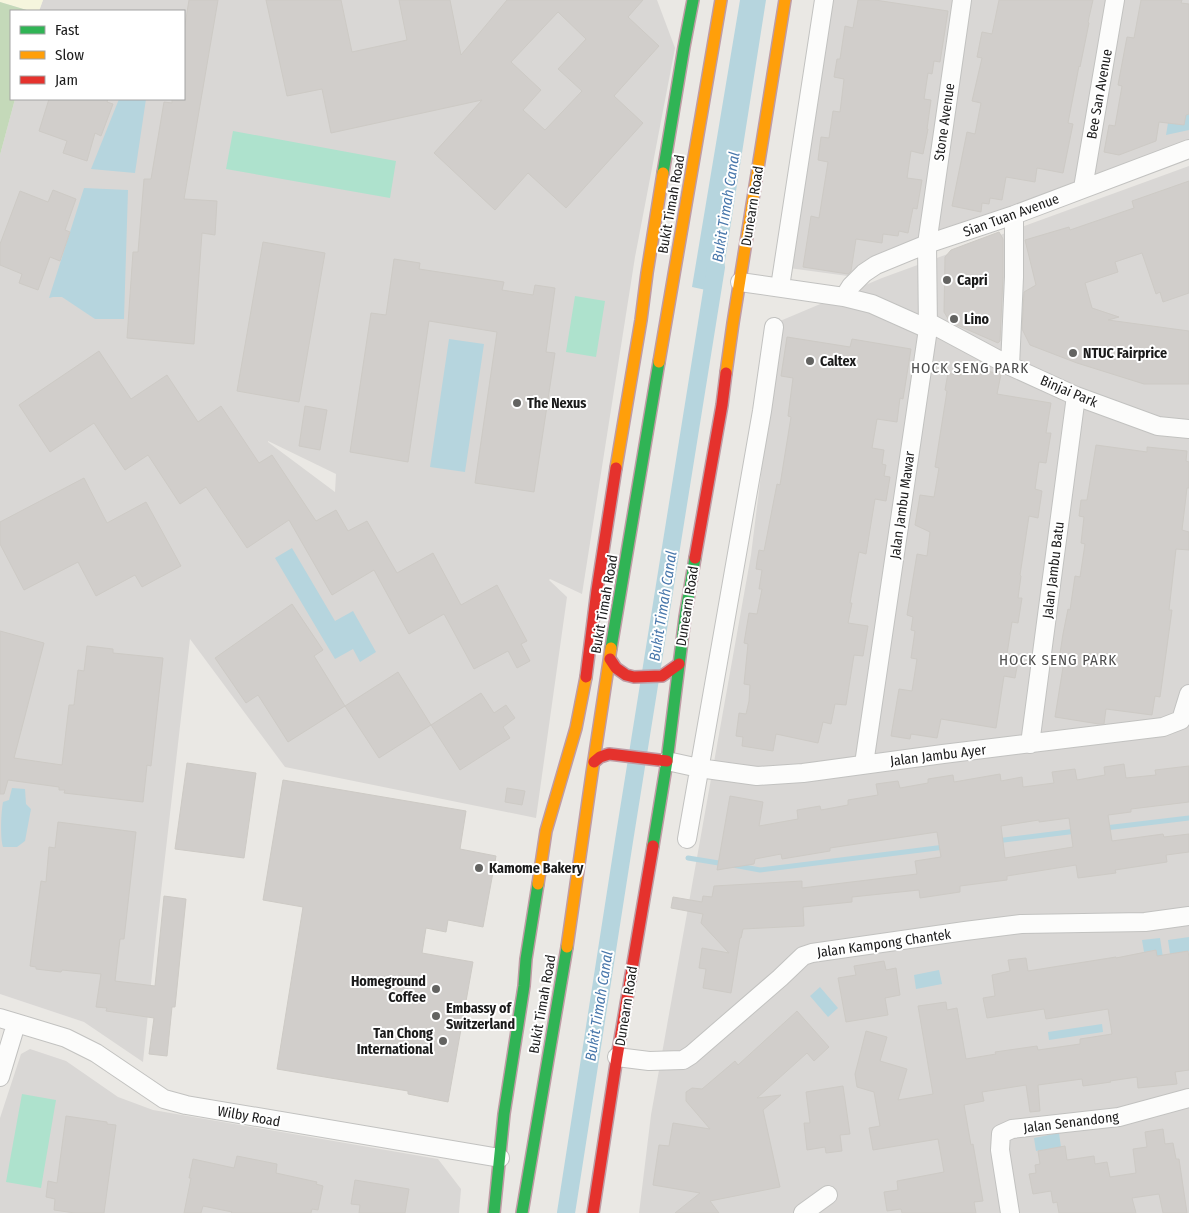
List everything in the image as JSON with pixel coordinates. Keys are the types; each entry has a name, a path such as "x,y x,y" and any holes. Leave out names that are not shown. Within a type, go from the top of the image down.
{"highway":[{"path":"494,1213 504,1114 546,831 576,728 586,674 600,570 679,76 693,0"},
{"name":"Bukit Timah Road","path":"522,1213 565,964 621,586 721,0"},
{"name":"Dunearn Road","path":"593,1213 617,1057 667,761 688,599 722,405 733,323 785,0"},
{"path":"641,320 650,311 668,306"},
{"path":"610,659 616,668 634,677 662,676 679,664"},
{"path":"594,762 600,756 609,754 667,761"},
{"path":"551,967 565,964"},
{"path":"524,986 537,974"}],"street":[{"path":"780,287 824,0"},
{"name":"Stone Avenue","path":"927,244 962,0"},
{"name":"Bee San Avenue","path":"1083,188 1115,0"},
{"name":"Sian Tuan Avenue","path":"844,297 864,272 876,265 927,244 1014,215 1189,149"},
{"path":"1010,366 1014,277 1014,215"},
{"name":"Jalan Jambu Mawar","path":"864,764 928,326 927,244"},
{"name":"Binjai Park","path":"740,282 844,297 872,304 928,326 1076,396 1158,426 1189,429"},
{"path":"687,838 762,411 774,328"},
{"name":"Jalan Jambu Batu","path":"1030,744 1076,396"},
{"name":"Jalan Jambu Ayer","path":"667,761 699,768 757,776 802,773 1163,727 1181,720 1189,694"},
{"name":"Jalan Kampong Chantek","path":"617,1057 649,1061 683,1060 765,991 803,956 812,953 1021,924 1145,922 1189,916"},
{"name":"Wilby Road","path":"0,1077 8,1021 66,1038 96,1053 164,1099 186,1105 500,1158"},
{"name":"Jalan Senandong","path":"1010,1213 1000,1150 1001,1134 1012,1128 1119,1117 1189,1098"},
{"path":"804,1213 828,1195"}],"shaded area":[{"path":"0,0 43,0 39,10 27,10 0,2"},
{"path":"43,0 657,0 675,48 635,257 582,594 549,580 567,597 536,818 285,767 190,639 143,1062 84,1022 0,994 0,155 15,100 185,100 185,10 39,10","holes":["268,441 336,474 335,492 268,442"]},
{"path":"827,0 1189,0 1189,152 855,277 789,268"},
{"path":"0,2 27,10 10,10 10,100 15,100 0,155"},
{"path":"1189,166 1189,1213 639,1213 651,1115 751,555 780,321 882,278"},
{"path":"30,1049 66,1061 118,1097 153,1110 438,1159 461,1189 459,1213 0,1213 0,1118 21,1054"}],"green space":[{"path":"233,131 396,161 390,198 226,169"},
{"path":"575,296 605,301 596,357 566,352"},
{"path":"22,1094 56,1100 41,1188 6,1182"}],"water":[{"path":"740,0 766,0 720,293 692,287"},
{"path":"119,100 146,100 135,173 91,169"},
{"path":"1189,114 1189,130 1166,135 1168,123 1184,125 1186,115"},
{"path":"84,188 128,190 124,319 95,319 62,297 49,298"},
{"path":"449,339 484,344 465,472 430,467"},
{"path":"292,548 335,621 353,611 376,652 360,662 353,649 335,659 275,558"},
{"path":"12,788 25,789 26,804 31,809 25,841 17,847 3,847 1,825 3,802 9,800"},
{"path":"1189,937 1189,951 1170,954 1168,940"},
{"path":"1160,938 1165,971 1159,971 1156,950 1144,952 1142,940"},
{"path":"939,970 942,984 916,989 914,975"},
{"path":"820,987 838,1008 828,1017 810,996"},
{"path":"1102,1024 1103,1032 1049,1040 1048,1032"},
{"path":"1059,1133 1061,1147 1036,1151 1034,1138"}],"building":[{"path":"189,0 218,0 184,199 217,201 215,235 202,233 194,344 127,338 133,252 138,252 144,179 151,179 164,102 172,103 172,100 185,100 185,25"},
{"path":"266,0 341,0 352,52 407,40 399,0 450,0 461,55 507,0 643,0 628,17 659,46 614,96 643,123 566,208 528,173 495,210 434,153 482,100 331,133 322,89 287,96","holes":["558,12 586,39 558,69 582,91 545,130 523,110 541,90 511,62"]},
{"path":"858,0 875,0 948,11 940,62 934,61 932,74 928,73 924,99 931,100 923,154 911,151 907,178 922,180 917,209 913,208 908,233 899,231 898,236 883,234 882,243 856,239 851,271 848,274 803,267 811,216 819,218 828,162 818,160 821,137 829,138 833,111 840,112 844,79 834,77 837,59 840,59 845,26 853,28"},
{"path":"999,0 1093,0 1068,123 1073,124 1063,173 1037,168 1035,182 1006,177 1002,200 990,198 989,204 982,203 981,212 952,206 967,132 975,134 981,103 972,101 982,58 977,57 982,32 992,34"},
{"path":"1141,0 1182,0 1181,3 1189,4 1189,114 1186,115 1184,125 1159,122 1156,141 1119,155 1104,152 1109,125 1115,126 1122,86 1118,85 1127,37 1134,38"},
{"path":"49,100 108,100 107,102 113,104 101,136 95,133 87,161 63,153 67,141 39,131"},
{"path":"1189,181 1189,293 1163,302 1160,292 1156,294 1142,253 1115,262 1118,272 1085,283 1092,308 1119,317 1108,320 1189,331 1189,384 1144,384 1077,363 1030,345 1022,329 1024,292 1036,285 1025,240 1069,227 1070,230 1134,208 1132,201"},
{"path":"53,190 76,199 65,230 70,232 60,261 50,257 38,290 19,283 22,274 0,265 0,244 20,191 48,202"},
{"path":"999,232 1003,239 1003,277 1000,341 998,343 950,322 944,312 945,257 951,250"},
{"path":"263,242 325,253 299,402 237,391"},
{"name":"The Nexus","path":"394,259 420,263 419,269 504,282 502,290 533,295 535,285 555,288 546,352 555,353 534,492 475,483 497,332 429,321 408,462 350,452 371,313 386,315"},
{"path":"787,337 850,347 852,339 911,349 903,399 900,398 897,422 877,419 872,448 884,450 882,464 886,465 884,476 890,477 886,501 875,499 866,554 859,552 850,603 852,603 848,623 868,626 863,656 854,655 846,705 835,704 831,724 823,722 818,743 776,734 773,751 742,746 743,737 736,736 739,713 746,714 749,701 750,685 744,684 748,644 744,643 749,613 757,614 762,589 759,589 762,570 756,569 757,561 759,550 764,551 777,484 780,485 791,417 788,416 793,378 781,376"},
{"path":"99,351 131,399 167,375 198,422 221,406 259,463 272,455 316,521 336,510 348,531 367,521 397,573 433,553 461,605 497,585 527,641 521,644 530,661 517,668 508,651 474,669 444,614 409,634 374,570 332,595 289,520 247,548 206,487 180,504 148,455 125,470 94,423 50,452 19,405"},
{"path":"962,366 1001,374 997,394 1051,403 1046,433 1051,433 1046,463 1039,462 1035,489 1042,491 1038,518 1029,516 1018,598 1022,598 1018,623 1012,622 1007,654 1019,656 1015,678 1004,676 996,728 941,719 937,738 911,734 910,739 891,736 899,689 912,691 917,659 911,658 915,631 911,630 913,617 907,615 917,554 927,556 930,532 915,525 920,495 934,497 939,468 935,467 948,373 960,376"},
{"path":"305,406 327,410 320,450 299,446"},
{"path":"1096,445 1147,452 1147,447 1187,451 1186,461 1189,462 1189,488 1187,488 1182,530 1189,532 1189,550 1176,549 1169,610 1172,610 1160,697 1155,696 1152,715 1106,709 1104,724 1055,717 1064,661 1059,660 1063,634 1068,609 1070,610 1075,576 1080,577 1085,544 1081,543 1084,517 1079,516 1081,500 1087,500"},
{"path":"84,478 107,523 146,502 181,566 142,587 135,575 96,596 78,562 24,590 0,544 0,522"},
{"path":"292,604 323,650 314,656 345,706 288,742 258,695 246,703 215,658"},
{"path":"0,631 44,643 14,758 62,765 69,705 74,705 78,670 84,671 87,646 113,649 113,653 163,658 151,766 147,765 143,802 64,793 65,790 59,790 59,787 8,780 4,794 0,794"},
{"path":"398,672 431,725 379,758 345,706"},
{"path":"481,693 494,713 506,705 515,718 503,727 510,738 460,770 431,725"},
{"path":"187,763 256,773 244,858 175,849"},
{"path":"1124,764 1126,778 1156,775 1155,770 1189,766 1189,802 1131,809 1131,812 1108,815 1112,841 1163,834 1164,837 1189,834 1189,852 1166,855 1167,862 1115,870 1116,873 1078,878 1076,865 1007,876 1007,880 960,886 960,892 920,898 919,890 852,897 852,902 803,907 804,926 743,929 731,993 703,988 706,969 699,968 702,948 729,953 701,923 703,914 671,908 673,897 702,902 703,896 712,897 714,886 802,881 802,888 917,874 915,861 941,857 937,832 830,848 830,851 782,859 781,854 755,859 754,864 717,870 730,796 763,802 759,826 798,819 797,810 820,806 821,810 848,805 848,800 878,795 876,784 898,781 900,788 928,783 928,779 953,775 954,782 1000,774 1001,781 1022,777 1023,787 1054,783 1052,772 1075,769 1077,780 1105,775 1104,767","holes":["1069,818 1073,847 1005,858 1001,826 1039,820 1039,822"]},
{"path":"283,780 466,811 460,849 496,856 483,927 448,920 446,932 426,928 422,953 473,962 448,1102 408,1094 408,1091 277,1069 303,907 263,900"},
{"path":"507,788 525,791 522,805 505,802"},
{"path":"58,822 136,832 124,939 120,939 115,981 155,986 164,896 186,899 175,1007 172,1007 167,1056 149,1054 154,1018 106,1011 107,1008 96,1007 101,974 62,970 61,972 36,969 36,967 30,966 41,881 46,882 49,847 55,848"},
{"path":"1156,950 1157,956 1188,951 1189,1070 1175,1072 1177,1084 1138,1088 1137,1077 1083,1086 1082,1079 1038,1085 1040,1111 1030,1112 1026,1085 982,1092 984,1101 964,1105 983,1201 974,1202 976,1213 902,1213 901,1209 887,1211 884,1192 898,1190 897,1181 944,1172 938,1139 873,1150 869,1128 880,1126 874,1092 857,1087 855,1074 866,1031 887,1037 880,1061 907,1069 898,1100 933,1094 918,1006 946,1002 947,1010 957,1008 966,1059 996,1054 995,1052 1037,1046 1038,1050 1080,1044 1080,1039 1112,1034 1108,1009 1046,1019 1044,1009 987,1018 983,998 995,996 992,975 1010,971 1008,960 1026,958 1028,971"},
{"path":"884,961 886,970 896,968 900,995 885,998 888,1015 846,1022 838,978 856,975 854,966"},
{"path":"797,1011 829,1047 814,1061 807,1053 757,1098 781,1095 763,1110 780,1187 710,1201 719,1213 675,1213 700,1193 653,1185 659,1145 669,1146 673,1123 710,1129 686,1101 686,1092 692,1088 702,1089 735,1061 738,1065"},
{"path":"843,1086 850,1134 840,1135 842,1151 826,1153 825,1147 807,1150 804,1123 810,1123 806,1092"},
{"path":"66,1116 116,1125 104,1213 75,1213 54,1210 55,1199 46,1197 48,1181 57,1183"},
{"path":"1163,1129 1165,1144 1173,1143 1176,1159 1179,1159 1187,1213 1163,1213 1159,1194 1132,1198 1136,1213 1059,1213 1057,1202 1053,1203 1051,1191 1033,1194 1029,1174 1036,1173 1035,1165 1040,1164 1038,1151 1065,1146 1067,1160 1094,1156 1095,1164 1107,1162 1110,1177 1136,1173 1133,1149 1147,1147 1145,1132"},
{"path":"237,1156 277,1164 276,1173 317,1182 316,1184 323,1186 318,1210 312,1209 311,1213 231,1213 203,1206 201,1213 184,1213 193,1159 234,1168"},
{"path":"355,1180 409,1189 405,1213 359,1213 360,1205 351,1204"}],"waterway":[{"name":"Bukit Timah Canal","path":"566,1213 716,267"},
{"path":"1105,828 1189,818"},
{"path":"996,841 1077,831"},
{"path":"733,865 760,870 945,847"},
{"path":"688,858 725,864"}],"traffic: fast":[{"path":"663,173 693,0"},
{"path":"611,648 659,362"},
{"path":"653,846 667,761 685,617 695,558"},
{"path":"494,1213 504,1114 538,884"},
{"path":"522,1213 567,947"}],"traffic: slow":[{"path":"659,362 721,0"},
{"path":"726,373 785,0"},
{"path":"616,468 663,173"},
{"path":"567,947 611,648"},
{"path":"538,884 546,831 576,728 586,677"}],"traffic: jam":[{"path":"695,558 726,373"},
{"path":"586,677 616,468"},
{"path":"610,659 616,668 626,675 634,677 662,676 679,664"},
{"path":"594,762 600,757 609,754 667,761"},
{"path":"593,1213 653,846"}],"place":[{"name":"Capri","path":"947,280"},
{"name":"Lino","path":"954,319"},
{"name":"NTUC Fairprice","path":"1073,353"},
{"name":"Caltex","path":"810,361"},
{"name":"The Nexus","path":"517,403"},
{"name":"Kamome Bakery","path":"479,868"},
{"name":"Homeground Coffee","path":"436,989"},
{"name":"Embassy of Switzerland","path":"436,1016"},
{"name":"Tan Chong International","path":"443,1041"}],"district":[{"name":"HOCK SENG PARK","path":"970,368"},
{"name":"HOCK SENG PARK","path":"1058,660"}]}
